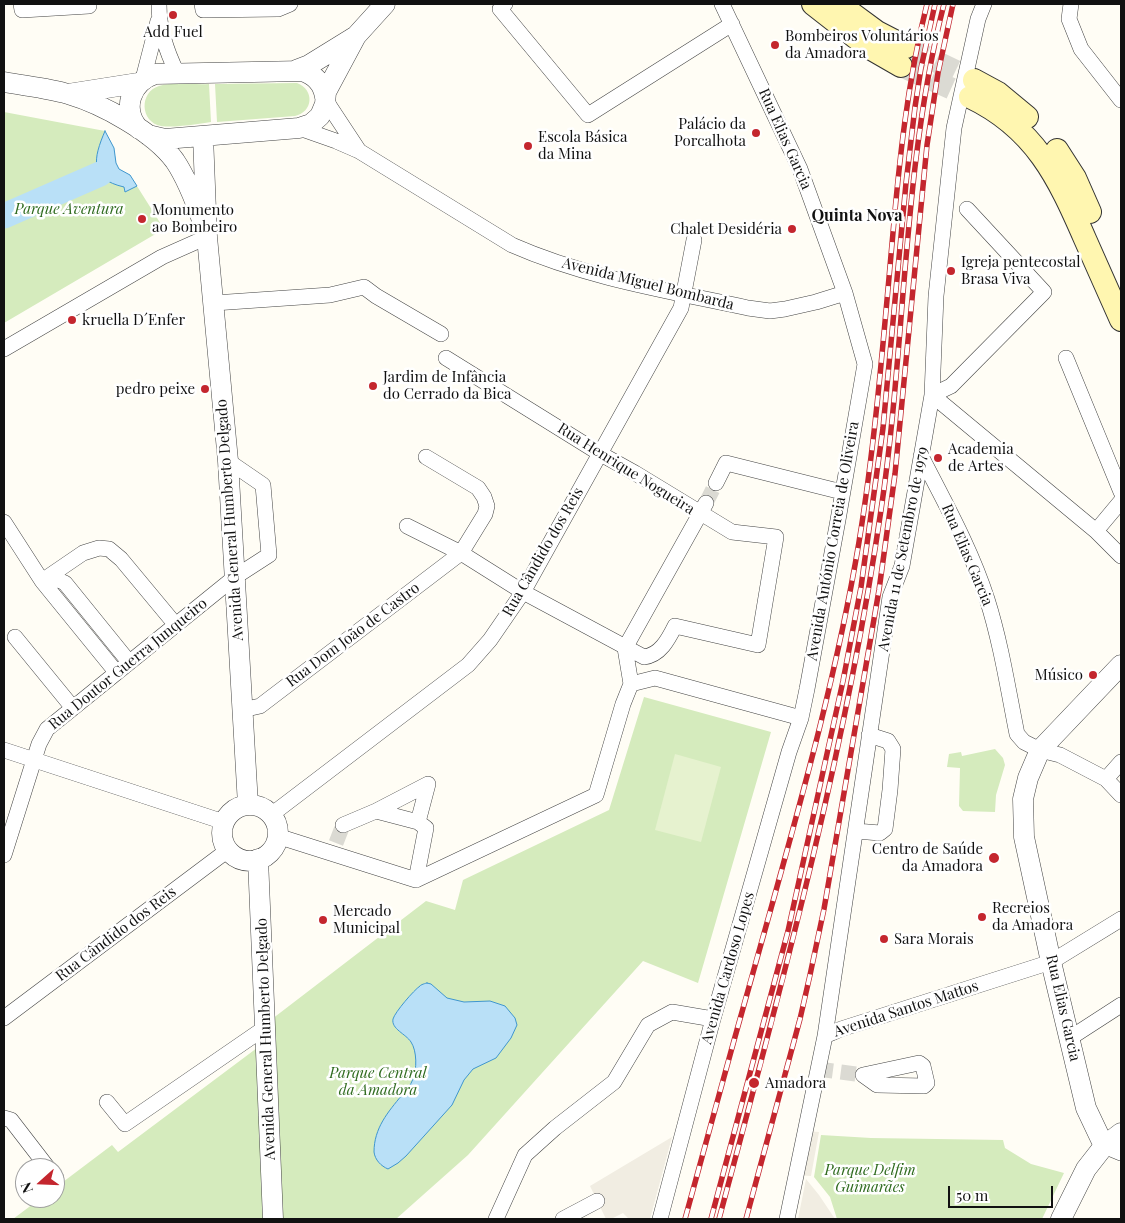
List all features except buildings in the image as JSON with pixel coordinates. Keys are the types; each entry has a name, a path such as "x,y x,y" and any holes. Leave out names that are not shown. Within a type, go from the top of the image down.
{"main road":[{"path":"812,4 868,47 904,56 877,32 839,4"},
{"path":"1121,281 1075,178 1053,144 1025,115 998,94 972,89 1013,124 1048,163 1068,199 1121,320"}],"street":[{"path":"21,4 22,10 89,6 88,4"},
{"path":"202,4 203,10 278,9 290,4"},
{"path":"325,97 356,36 385,4"},
{"name":"Rua Elias Garcia","path":"722,4 800,169 845,293 865,364"},
{"name":"Avenida 11 de Setembro de 1979","path":"825,1036 890,596 902,566 932,396 936,296 954,128 978,19 984,4"},
{"path":"1071,4 1069,19 1081,49 1121,100"},
{"path":"497,5 588,115 732,24"},
{"path":"159,9 167,52 177,73"},
{"path":"159,9 140,81 131,95 129,108 132,120 143,132 158,139 203,136"},
{"path":"296,70 309,66 356,36"},
{"path":"4,82 68,94 140,81 155,74 296,70 308,72 314,76 322,85 325,97"},
{"name":"Avenida General Humberto Delgado","path":"68,94 123,118 167,151 182,172 207,236"},
{"name":"Avenida Miguel Bombarda","path":"203,136 299,128 316,120 323,110 325,97"},
{"name":"Avenida Miguel Bombarda","path":"325,97 330,108 359,151"},
{"name":"Avenida Miguel Bombarda","path":"299,128 359,151 512,245 531,254 587,273 748,308 770,311 816,302 845,293"},
{"name":"Avenida General Humberto Delgado","path":"203,136 207,236 228,461 248,805"},
{"path":"968,209 1044,292 951,386 932,396 1096,531 1121,556"},
{"path":"4,349 162,256 207,236"},
{"name":"Rua Cândido dos Reis","path":"271,815 468,665 490,640 523,592 681,308 694,240"},
{"path":"214,303 330,295 364,287 441,334"},
{"name":"Rua Henrique Nogueira","path":"446,358 599,453 703,508 625,648"},
{"path":"1066,358 1121,492"},
{"name":"Avenida António Correia de Oliveira","path":"801,718 865,364"},
{"name":"Rua Elias Garcia","path":"921,456 958,529 987,600 1017,734 1024,742 1040,750 1028,778 1023,799 1024,837 1051,962 1086,1108 1112,1149"},
{"path":"426,458 478,488 484,497 487,506 484,514 461,553"},
{"name":"Rua Doutor Guerra Junqueiro","path":"4,855 44,732 175,624 235,577 268,555 263,485 228,461"},
{"path":"716,483 726,463 842,492"},
{"path":"1096,531 1121,501"},
{"path":"406,526 461,553 523,592 644,657 653,656 661,648 675,626 758,645 776,538 732,532 703,508"},
{"path":"4,522 42,581 116,672"},
{"path":"42,581 83,553 99,548 109,549 121,559 175,624"},
{"name":"Rua Dom João de Castro","path":"242,710 260,706 461,553"},
{"path":"42,581 56,579 65,583 129,662"},
{"path":"15,637 73,708"},
{"path":"277,836 334,848 416,880 596,795 623,704 631,684 625,648"},
{"path":"653,656 664,681"},
{"path":"1121,665 1040,750 1060,755 1106,779 1121,796"},
{"path":"631,684 655,678 801,718"},
{"name":"Avenida Cardoso Lopes","path":"660,1219 713,1019 789,752 801,718"},
{"path":"856,831 880,833 885,829 893,749 888,741 869,735"},
{"path":"4,750 224,822"},
{"path":"1106,779 1121,762"},
{"path":"343,826 428,784 418,822"},
{"path":"248,805 257,806 265,809 271,815 277,828 277,836 271,850 265,856 258,859 241,859 228,850 222,836 224,822 234,810 248,805"},
{"path":"376,811 418,822 426,828 416,880"},
{"name":"Rua Cândido dos Reis","path":"4,1018 228,850"},
{"name":"Avenida General Humberto Delgado","path":"258,859 273,1219"},
{"name":"Avenida Santos Mattos","path":"787,1219 825,1036 841,1029 1051,962 1121,919"},
{"path":"1070,1038 1121,1006"},
{"path":"496,1219 525,1155 554,1128 614,1082 648,1025 672,1012 713,1019"},
{"path":"107,1102 125,1124 266,1026"},
{"path":"4,1118 11,1120 40,1158"},
{"path":"1061,1219 1086,1169 1112,1149 1121,1133"},
{"path":"563,1219 597,1201"}],"green space":[{"path":"297,83 307,91 310,101 301,114 217,122 215,84"},
{"path":"209,84 211,122 161,126 149,119 146,113 145,100 152,89 164,85"},
{"name":"Parque Aventura","path":"4,112 105,131 114,148 116,163 119,169 130,175 164,229 4,323"},
{"name":"Parque Central da Amadora","path":"644,697 771,732 698,983 643,961 468,1155 396,1219 13,1219 28,1208 65,1208 65,1180 112,1145 118,1152 273,1036 272,1019 426,901 455,910 463,880 609,810"},
{"path":"995,749 1003,758 1005,765 996,795 995,812 963,811 959,806 960,768 947,767 949,754 961,752 962,756"},
{"path":"675,754 721,767 701,842 655,830"},
{"name":"Parque Delfim Guimarães","path":"821,1135 871,1138 1003,1140 1005,1148 1031,1164 1064,1173 1042,1219 837,1219 830,1197 814,1177"}],"shaded area":[{"path":"805,1131 819,1132 811,1176 796,1175"},
{"path":"672,1137 650,1219 629,1219 623,1213 611,1219 606,1219 590,1186"},
{"path":"806,1179 819,1195 835,1219 798,1219"}],"water":[{"path":"105,131 114,148 116,163 119,169 130,175 137,186 125,192 124,187 105,179 99,173 97,166 98,150"},
{"path":"431,984 447,998 464,1002 490,1001 505,1006 515,1018 517,1025 511,1038 496,1058 473,1069 464,1080 452,1105 406,1156 388,1169 376,1158 374,1152 376,1135 387,1114 411,1083 416,1065 413,1046 409,1039 394,1026 393,1019 414,992 421,985"}],"waterway":[{"path":"4,216 100,174"}],"tunnel":[{"path":"906,47 974,80"},
{"path":"901,66 970,97"},
{"path":"706,503 716,483"},
{"path":"336,843 343,825"},
{"path":"818,1069 863,1075"}],"railway":[{"path":"685,1219 808,775 851,589 865,505 874,431 905,123 914,63 927,4"},
{"path":"711,1219 788,931 843,681 861,587 883,428 915,107 921,68 935,4"},
{"path":"719,1219 789,955 831,778 867,600 889,447 912,192 920,129 930,66 944,4"},
{"path":"746,1219 800,1019 824,909 879,590 895,474 927,145 938,73 953,4"}],"place":[{"name":"Add Fuel","path":"173,15"},
{"name":"Bombeiros Voluntários da Amadora","path":"775,45"},
{"name":"Palácio da Porcalhota","path":"756,133"},
{"name":"Escola Básica da Mina","path":"528,146"},
{"name":"Monumento ao Bombeiro","path":"142,219"},
{"name":"Chalet Desidéria","path":"792,229"},
{"name":"Igreja pentecostal Brasa Viva","path":"951,271"},
{"name":"kruella D´Enfer","path":"72,320"},
{"name":"Jardim de Infância do Cerrado da Bica","path":"373,386"},
{"name":"pedro peixe","path":"205,389"},
{"name":"Academia de Artes","path":"938,458"},
{"name":"Músico","path":"1093,675"},
{"name":"Centro de Saúde da Amadora","path":"994,858"},
{"name":"Recreios da Amadora","path":"982,917"},
{"name":"Mercado Municipal","path":"323,920"},
{"name":"Sara Morais","path":"884,939"},
{"name":"Amadora","path":"754,1083"}],"district":[{"name":"Quinta Nova","path":"857,216"}]}
